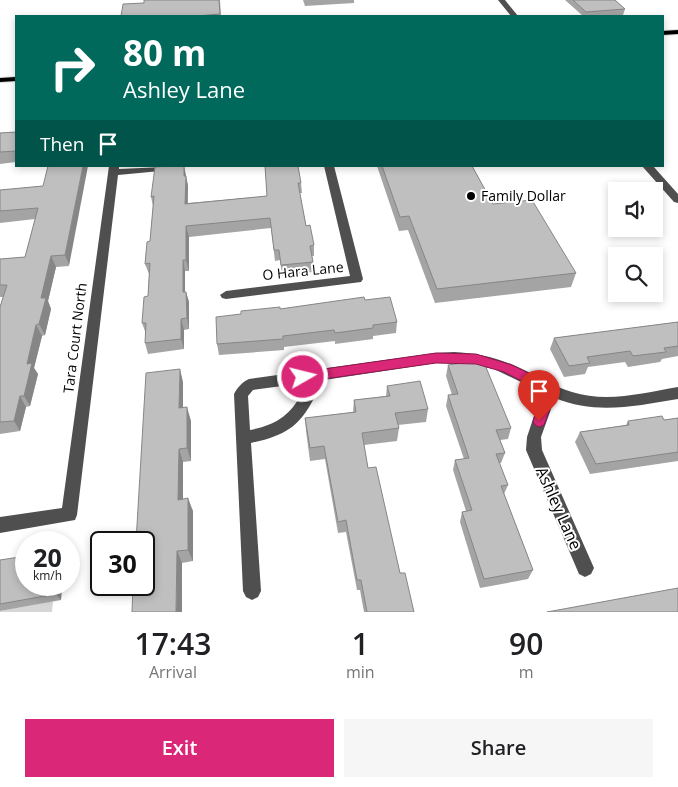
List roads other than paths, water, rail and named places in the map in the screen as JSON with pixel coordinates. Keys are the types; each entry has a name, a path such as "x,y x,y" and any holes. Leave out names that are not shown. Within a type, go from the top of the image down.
{"main road":[{"path":"664,33 678,32"},
{"path":"0,80 15,79"}],"street":[{"path":"501,0 514,15"},
{"path":"114,169 159,167"},
{"name":"O Hara Lane","path":"226,295 357,279 329,167"},
{"path":"649,167 678,200"},
{"name":"Tara Court North","path":"0,525 69,515 114,169"},
{"path":"252,591 241,394 249,385 436,358 459,357 500,365 550,390 581,401 598,404 678,393"},
{"path":"242,438 277,431 296,417 307,398 303,377"},
{"name":"Ashley Lane","path":"550,390 534,437 534,450 585,568"}],"place":[{"name":"Family Dollar","path":"471,196"}]}
